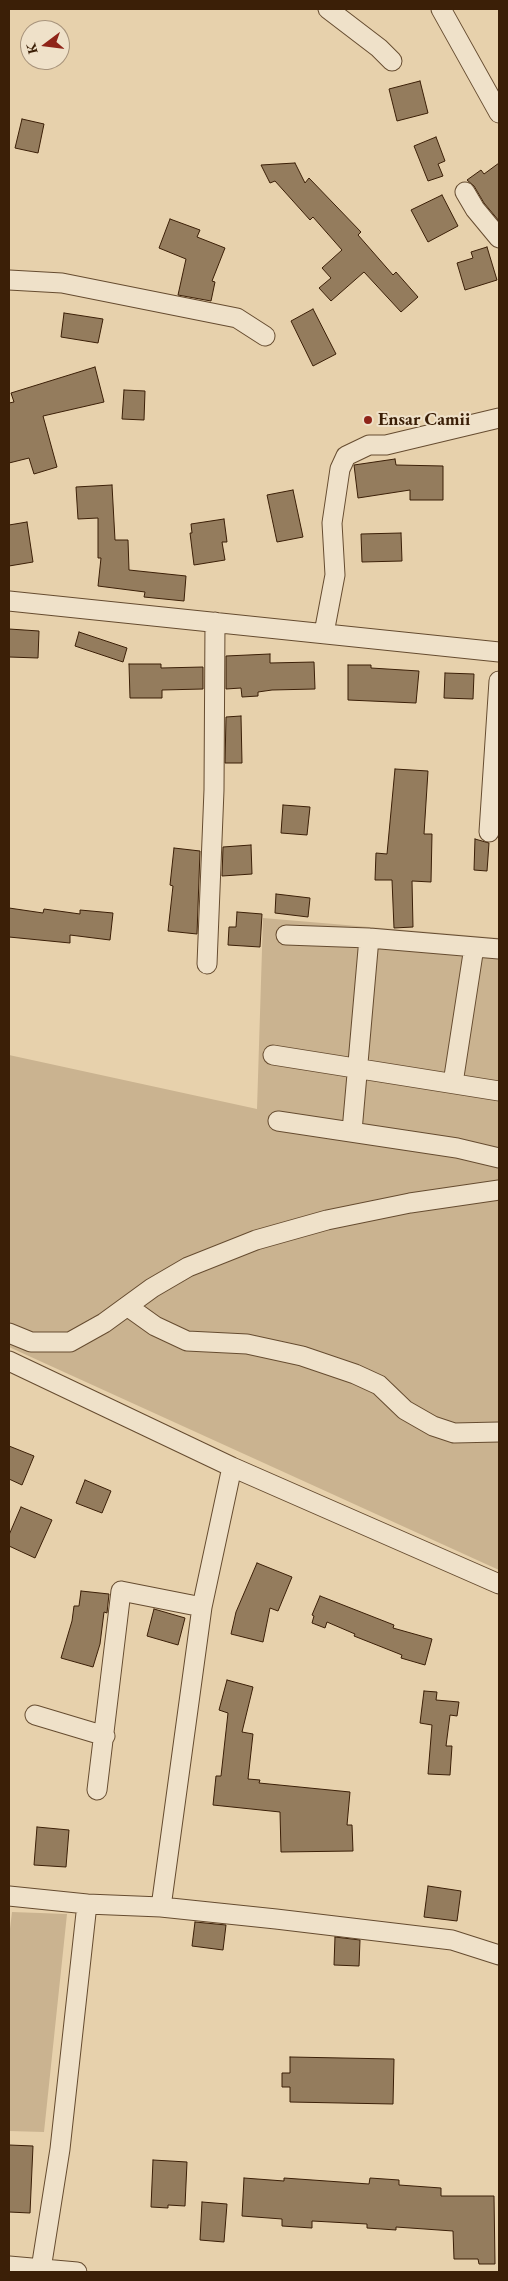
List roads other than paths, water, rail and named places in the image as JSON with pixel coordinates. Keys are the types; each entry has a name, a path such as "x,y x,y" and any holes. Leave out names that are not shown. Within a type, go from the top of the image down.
{"street":[{"path":"328,9 379,48 392,61"},
{"path":"441,9 499,113"},
{"path":"465,192 475,209 499,238"},
{"path":"9,280 62,283 236,318 265,336"},
{"path":"324,633 335,575 332,523 340,469 346,456 369,445 386,445 499,418"},
{"path":"9,601 499,652"},
{"path":"208,964 214,790 215,622"},
{"path":"489,832 499,681"},
{"path":"286,935 369,938 499,949"},
{"path":"352,1131 369,938"},
{"path":"452,1083 474,947"},
{"path":"273,1055 499,1091"},
{"path":"278,1121 457,1148 499,1158"},
{"path":"9,1332 31,1342 70,1342 104,1323 152,1288 188,1267 256,1240 327,1220 410,1203 499,1190"},
{"path":"127,1306 155,1326 187,1341 247,1344 302,1356 354,1374 379,1385 405,1410 433,1426 454,1433 499,1432"},
{"path":"9,1361 232,1467 499,1584"},
{"path":"161,1908 202,1607 232,1467"},
{"path":"97,1790 121,1591 202,1607"},
{"path":"35,1715 105,1736"},
{"path":"9,1896 87,1904 161,1908 452,1940 499,1955"},
{"path":"41,2269 60,2149 87,1904"},
{"path":"11,2268 77,2272"}],"place":[{"name":"Ensar Camii","path":"368,420"}]}
